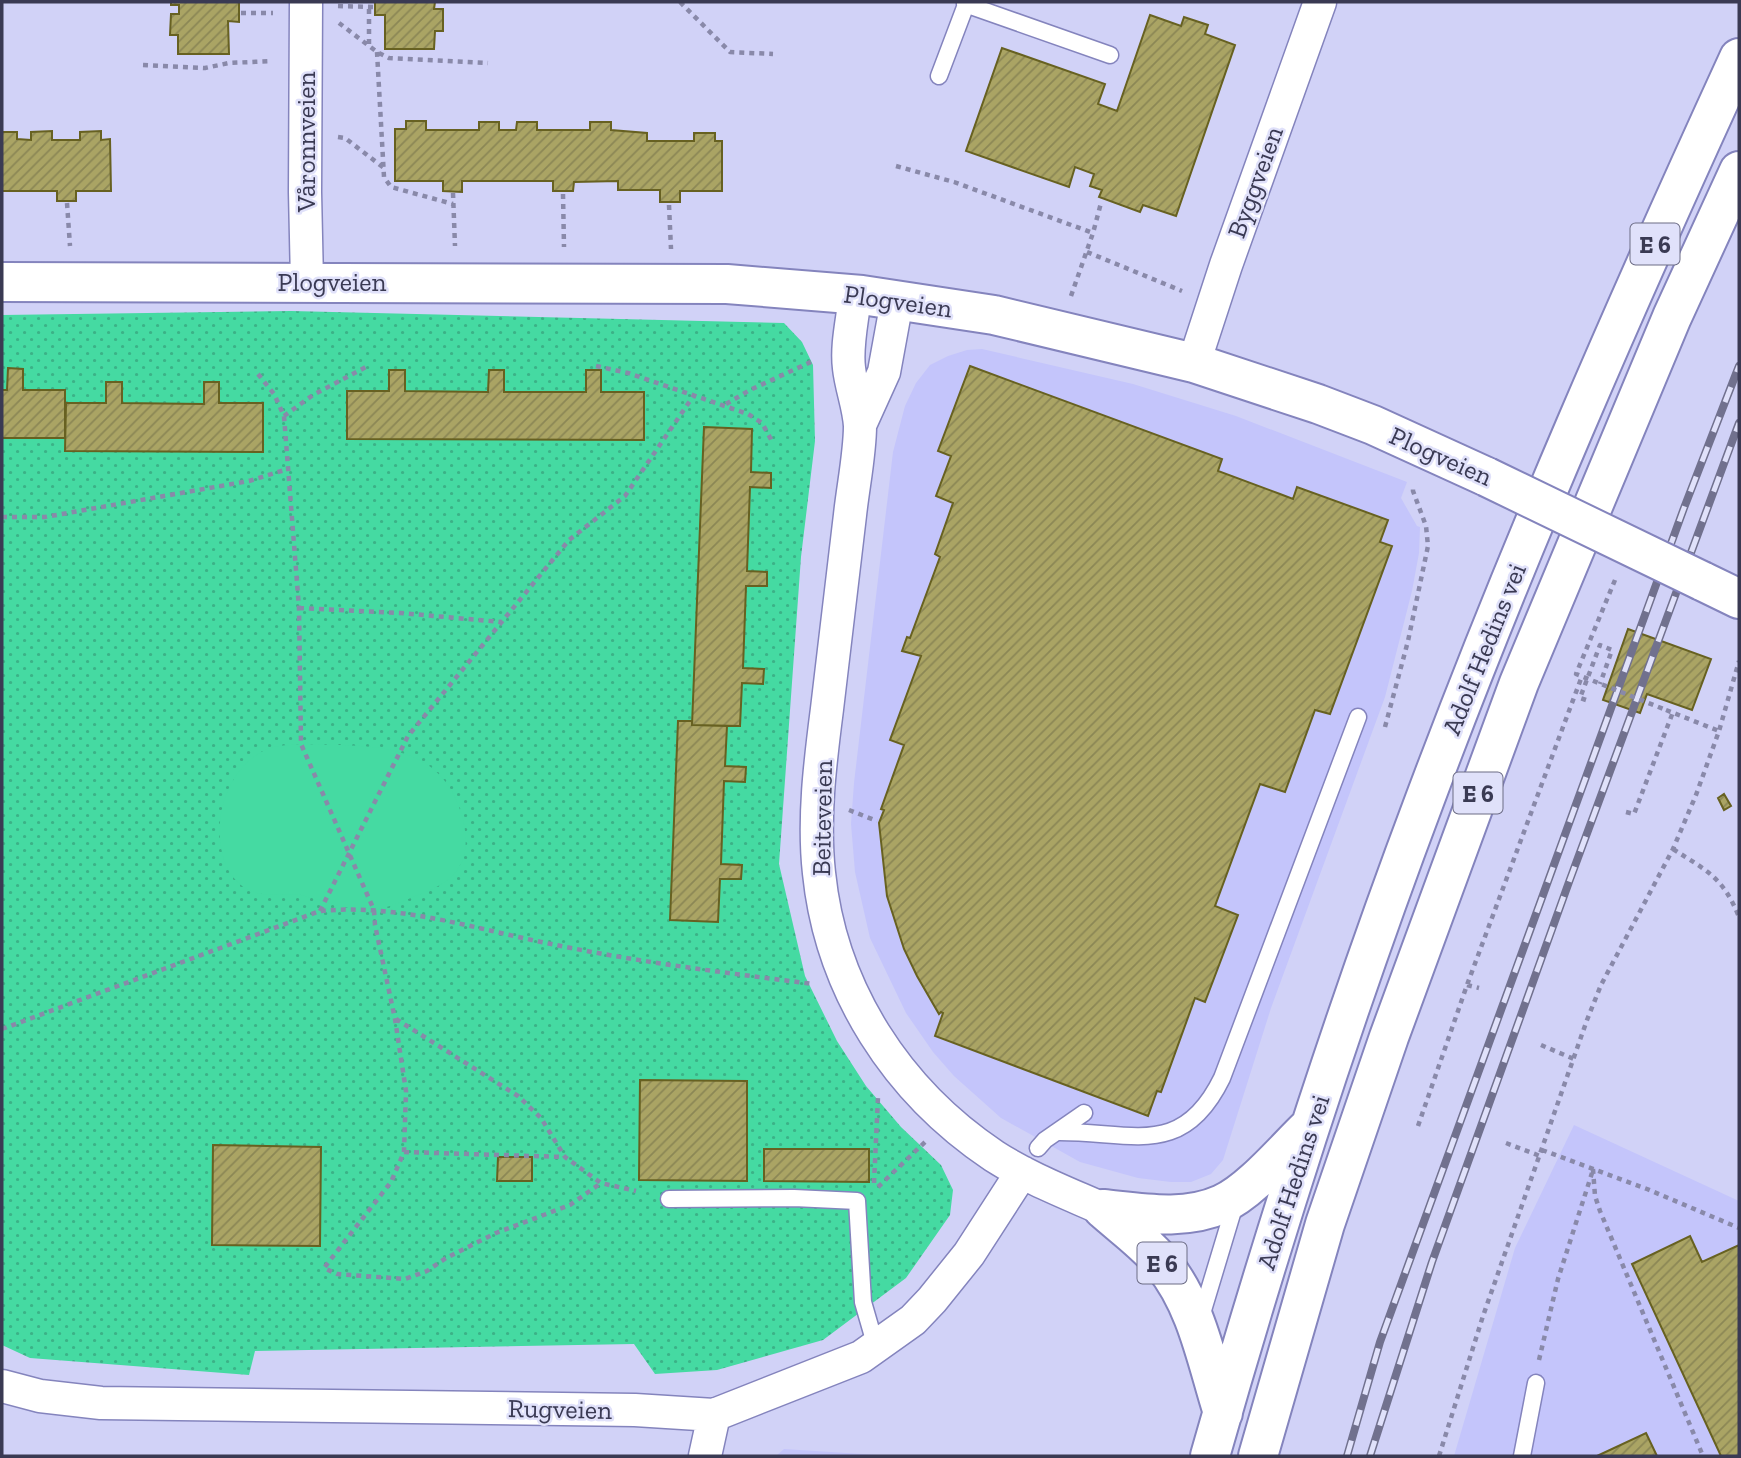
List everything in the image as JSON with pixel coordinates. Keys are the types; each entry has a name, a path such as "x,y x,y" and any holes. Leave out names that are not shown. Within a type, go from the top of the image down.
{"main road":[{"name":"Adolf Hedins vei","path":"1210,1456 1311,1125 1385,910 1478,660 1578,418 1739,58"},
{"name":"Adolf Hedins vei","path":"1258,1456 1325,1224 1389,1037 1514,695 1672,317 1739,171"},
{"name":"Plogveien","path":"2,282 727,284 855,295 994,315 1194,363 1318,404 1425,448 1739,599"},
{"name":"E 6","path":"1103,1209 1182,1214 1222,1204 1238,1195 1311,1125"},
{"name":"E 6","path":"1103,1209 1163,1264 1189,1306 1223,1413"}],"street":[{"name":"Byggveien","path":"1194,363 1320,2"},
{"name":"Våronnveien","path":"307,10 307,282"},
{"name":"Beiteveien","path":"855,295 849,366 860,425 818,791 817,836 823,903 843,970 859,1006 888,1056 918,1093 945,1119 996,1157 1030,1160 1103,1209"},
{"name":"Beiteveien","path":"860,425 884,372 897,301"},
{"name":"Rugveien","path":"2,1386 40,1396 101,1403 635,1410 714,1415 861,1357 913,1320 969,1254 1030,1160"},
{"path":"705,1456 714,1415"}],"lane":[{"path":"939,76 966,3 1110,55"},
{"path":"1057,1132 1130,1138 1166,1134 1184,1127 1197,1117 1212,1098 1222,1078 1358,717"},
{"path":"1030,1160 1057,1132 1084,1113"},
{"path":"1198,1332 1238,1195"},
{"path":"669,1199 794,1198 857,1201 863,1302 876,1347"},
{"path":"1522,1456 1536,1383"}],"path":[{"path":"680,2 730,52 773,54"},
{"path":"369,6 369,45"},
{"path":"241,13 307,10 338,22 389,58 488,63"},
{"path":"377,52 384,177 391,187 453,204"},
{"path":"143,65 205,68 229,63 284,61"},
{"path":"305,136 345,138 384,168"},
{"path":"896,166 954,182 1093,233"},
{"path":"453,193 455,254"},
{"path":"563,194 564,255"},
{"path":"67,203 70,250"},
{"path":"1068,303 1101,203"},
{"path":"669,205 671,257"},
{"path":"1087,252 1189,294"},
{"path":"726,405 750,390 823,356"},
{"path":"596,366 628,373 748,414 762,423 773,443"},
{"path":"284,416 313,395 366,367"},
{"path":"258,374 274,394 284,416 299,608 301,744 374,910 406,1091 404,1152 391,1182 324,1268 337,1274 405,1279 428,1271 446,1258 496,1233 570,1205 601,1184"},
{"path":"320,911 408,736 569,540 625,496 694,395"},
{"path":"1382,737 1398,685 1428,546 1426,526 1413,491 1425,448"},
{"path":"2,517 45,517 249,481 288,469"},
{"path":"1617,575 1576,674 1719,731"},
{"path":"299,608 501,622"},
{"path":"1586,700 1580,698 1600,645 1612,650 1600,684"},
{"path":"1439,1456 1483,1316 1601,985 1673,849 1719,731 1739,661"},
{"path":"1418,1126 1467,985 1582,676"},
{"path":"1626,812 1634,814 1673,712"},
{"path":"845,808 877,821"},
{"path":"1673,849 1719,879 1731,897 1739,917"},
{"path":"2,1029 320,911 374,910 444,921 658,965 820,985"},
{"path":"1467,985 1479,988"},
{"path":"395,1018 518,1096 541,1118 565,1157 601,1184 636,1191"},
{"path":"1541,1045 1574,1059"},
{"path":"878,1088 874,1191 927,1140"},
{"path":"1506,1143 1593,1169 1739,1228"},
{"path":"404,1152 565,1157"},
{"path":"1536,1383 1558,1279 1593,1169"},
{"path":"1593,1169 1595,1196 1600,1211 1703,1456"}],"shaded area":[{"path":"982,349 1133,384 1236,416 1407,482 1401,498 1420,527 1419,553 1412,591 1385,697 1271,1008 1223,1160 1211,1174 1191,1182 1138,1178 1080,1162 1001,1118 954,1076 933,1052 906,1013 870,938 855,872 851,824 893,452 905,406 916,383 930,365 967,350"},
{"path":"1574,1125 1739,1201 1739,1456 1454,1456 1515,1248"},
{"path":"784,1449 893,1456 776,1456"}],"green space":[{"path":"291,311 784,323 802,342 813,365 815,441 801,557 779,864 805,976 837,1041 866,1086 901,1127 941,1165 953,1190 950,1215 906,1278 823,1340 717,1370 655,1374 634,1344 255,1351 249,1375 30,1358 2,1345 2,315"},
{"path":"301,744 363,746 404,753 422,761 438,773 451,790 464,823 465,847 458,869 450,878 432,889 393,905 372,910 346,908 299,895 257,893 244,887 234,878 222,853 220,825 228,790 242,768 255,756 274,747"}],"building":[{"path":"171,2 239,2 239,22 228,21 229,54 178,54 178,35 170,35 171,14 179,14 179,5 171,5"},
{"path":"375,2 435,2 434,9 443,9 443,31 435,31 434,49 385,49 385,15 375,15"},
{"path":"1150,15 1181,26 1184,17 1208,25 1205,34 1235,45 1176,216 1143,205 1140,212 1099,197 1102,190 1090,186 1094,174 1075,167 1069,187 966,151 1002,48 1105,84 1098,104 1117,111"},
{"path":"406,121 426,121 426,130 479,130 479,122 499,122 499,130 516,130 517,122 537,122 537,130 590,130 590,122 611,122 611,130 647,133 647,141 694,141 694,133 715,133 715,141 722,141 722,191 680,191 680,202 660,202 660,190 618,190 618,181 574,182 573,191 553,191 553,181 462,181 462,192 443,191 443,181 395,181 395,129 406,129"},
{"path":"52,131 52,140 80,140 80,132 101,131 101,140 110,139 111,191 76,191 76,201 57,201 57,191 2,191 2,132 17,132 17,139 31,140 31,132"},
{"path":"970,366 1222,459 1218,471 1293,499 1297,487 1388,520 1380,542 1392,546 1330,714 1315,710 1285,792 1260,784 1215,906 1238,915 1205,1002 1195,998 1161,1092 1157,1091 1148,1116 935,1036 943,1013 939,1014 904,949 887,896 879,823 884,810 881,809 904,745 890,740 921,656 902,651 907,637 910,638 940,557 935,554 953,503 936,496 951,456 938,451"},
{"path":"8,368 23,369 23,390 65,390 65,438 2,438 2,390 7,390"},
{"path":"389,370 405,370 405,391 488,392 489,370 504,370 504,392 586,392 586,370 601,370 601,392 644,392 644,440 347,439 347,391 389,391"},
{"path":"106,382 122,382 122,403 204,404 204,382 219,382 219,403 263,403 263,452 65,451 66,403 106,403"},
{"path":"704,427 752,429 751,472 771,473 771,488 750,487 747,571 767,572 767,586 746,586 743,668 764,669 763,684 742,683 740,726 692,725"},
{"path":"1628,629 1711,659 1692,710 1647,694 1640,713 1603,700"},
{"path":"678,721 692,721 692,725 727,726 725,766 746,767 745,782 724,781 721,864 742,865 741,879 720,879 718,922 670,920"},
{"path":"1724,794 1731,806 1724,810 1718,798"},
{"path":"640,1080 747,1081 747,1181 639,1180"},
{"path":"213,1145 321,1147 320,1246 212,1245"},
{"path":"764,1149 869,1149 869,1182 764,1181"},
{"path":"498,1157 532,1157 532,1181 497,1181"},
{"path":"1690,1236 1702,1262 1739,1245 1739,1456 1721,1456 1632,1264"},
{"path":"1646,1433 1657,1456 1597,1456"}],"railway":[{"path":"1347,1456 1380,1342 1684,508 1739,366"},
{"path":"1370,1456 1432,1262 1739,423"}]}
